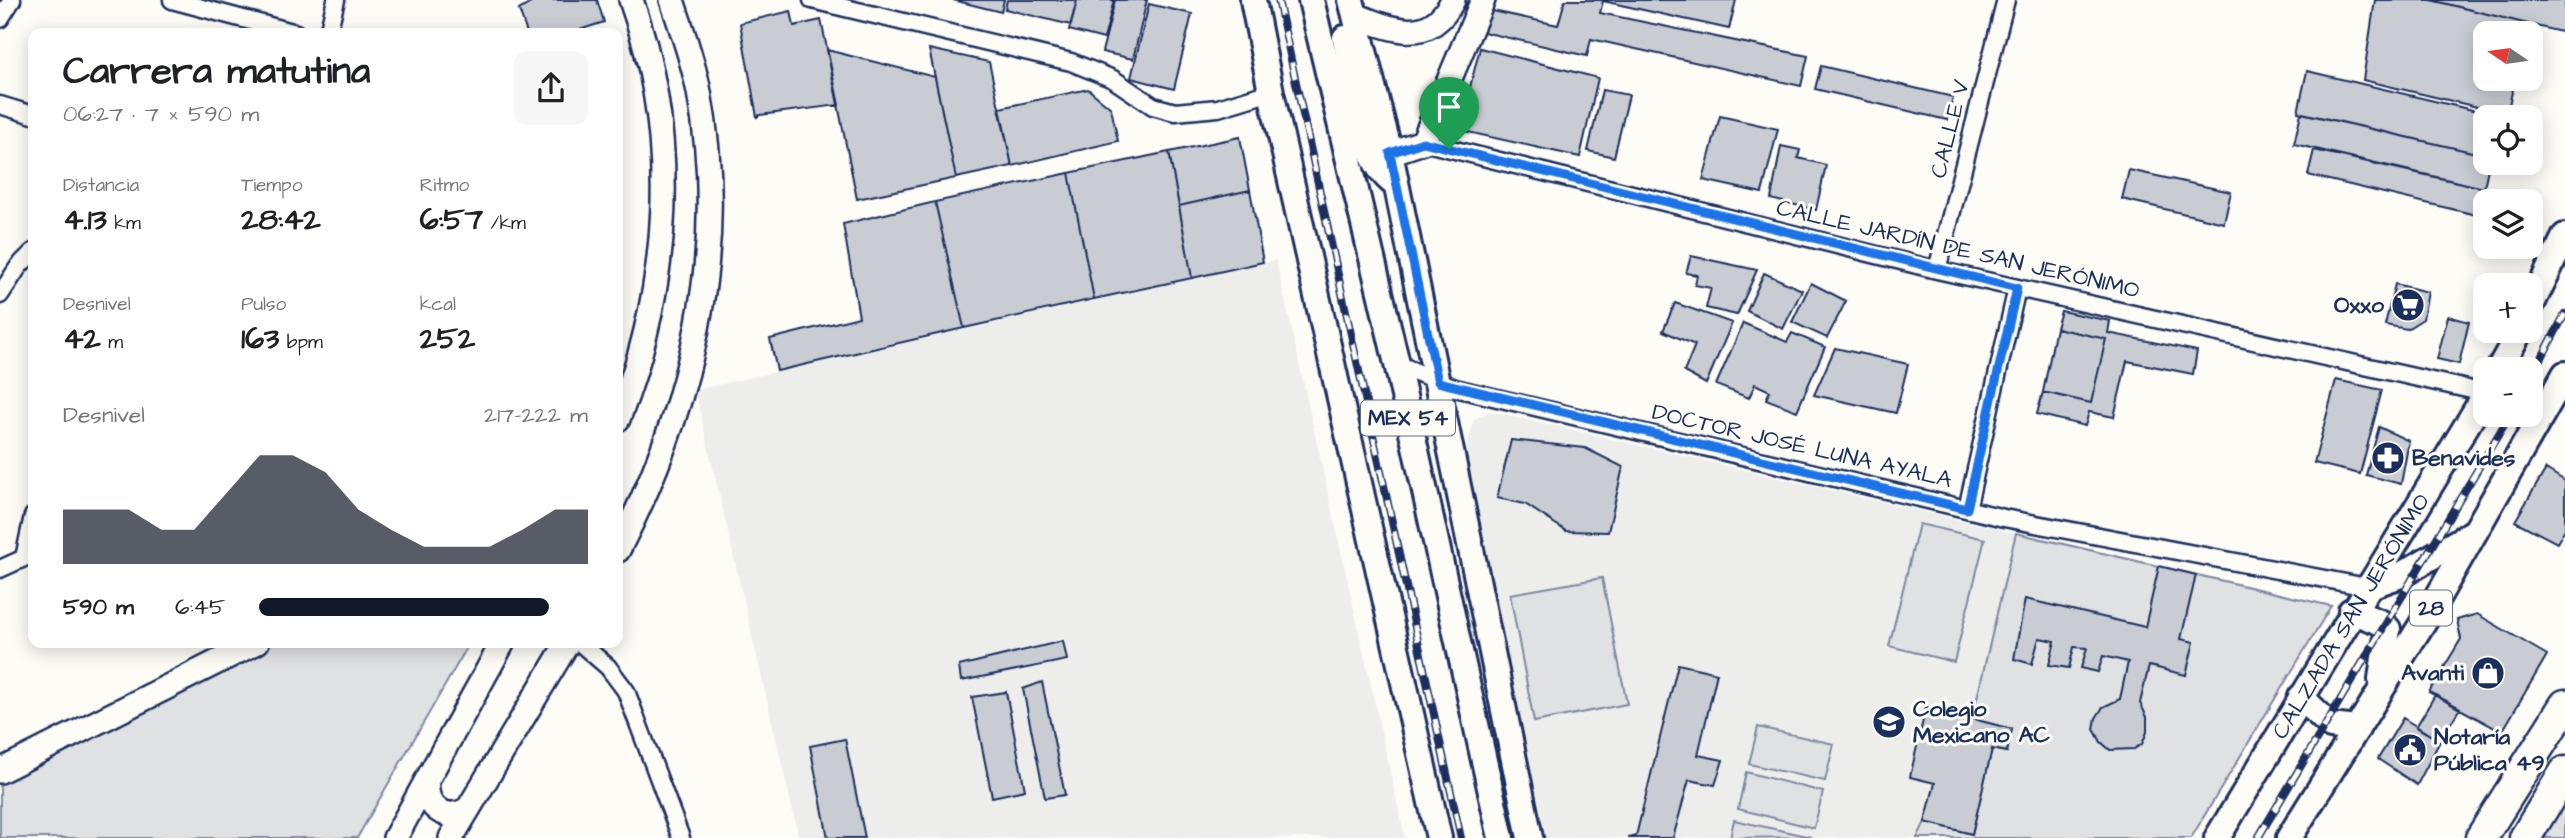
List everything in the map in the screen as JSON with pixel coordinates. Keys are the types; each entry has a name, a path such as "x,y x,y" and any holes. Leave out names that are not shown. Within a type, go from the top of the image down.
{"highway":[{"path":"2481,838 2565,705"},
{"path":"2525,838 2565,772"}],"main road":[{"path":"623,404 647,333 659,274 663,220 664,149 645,44 631,0"},
{"path":"623,540 647,492 678,405 699,326 709,250 705,136 691,55 672,0"},
{"name":"MEX 54","path":"1253,0 1271,92 1438,838"},
{"name":"MEX 54","path":"1311,0 1396,365 1501,838"},
{"path":"1335,0 1359,110 1375,162 1381,173 1397,186"},
{"path":"1390,153 1423,142 1483,0"},
{"path":"1353,8 1400,30 1427,28 1448,9 1469,30"},
{"name":"MEX 54","path":"1353,8 1390,153 1438,382 1460,507 1530,838"},
{"path":"2543,281 2565,236"},
{"name":"28","path":"2543,402 2565,374"},
{"name":"CALZADA SAN JERÓNIMO","path":"2217,838 2351,611 2473,414"},
{"name":"28","path":"2289,838 2476,530 2528,427"},
{"path":"2367,587 2401,575 2476,530"},
{"path":"2351,611 2382,623 2388,629 2377,697"},
{"path":"0,771 245,648"},
{"path":"395,838 500,648"},
{"path":"451,838 564,648"},
{"path":"2301,697 2331,726 2357,729"},
{"path":"427,780 426,796 436,810 452,815 468,809"}],"street":[{"path":"0,19 12,0"},
{"path":"172,0 277,28"},
{"path":"329,28 336,0"},
{"path":"812,0 1071,62 1113,79 1153,106 1175,112 1218,108 1271,92"},
{"name":"CALLE V","path":"1937,270 2006,0"},
{"path":"0,105 28,113"},
{"name":"CALLE JARDÍN DE SAN JERÓNIMO","path":"1423,142 1937,270 2473,391"},
{"path":"0,295 28,257"},
{"path":"1967,509 2017,288"},
{"name":"DOCTOR JOSÉ LUNA AYALA","path":"1396,365 1438,382 2004,518 2367,587"},
{"path":"0,569 28,556"},
{"path":"586,648 608,667 626,691 681,838"}],"shaded area":[{"path":"1276,260 1405,838 799,838 695,390"},
{"name":"Colegio Mexicano AC","path":"1490,411 2331,606 2191,838 1542,838 1467,486 1467,447 1474,419"},
{"path":"1919,524 1985,539 1954,662 1889,646"},
{"path":"2016,533 2331,606 2191,838 1917,838 1925,822 1972,834 1992,749 2007,752 2012,729 1972,719"},
{"path":"1602,578 1627,704 1534,722 1510,594"},
{"path":"263,648 467,648 357,838 0,838 0,783"},
{"path":"1758,727 1834,744 1825,781 1749,764"},
{"path":"1746,772 1823,792 1814,828 1738,809"},
{"path":"2565,793 2565,838 2537,838"},
{"path":"1734,820 1811,837 1730,838"}],"building":[{"path":"536,0 597,0 604,22 585,28 525,28 519,10"},
{"path":"953,0 1004,0 1001,12"},
{"path":"1007,0 1077,0 1071,25 1005,9"},
{"path":"1077,0 1114,0 1104,39 1069,30"},
{"path":"1115,0 1147,0 1133,59 1102,52"},
{"path":"1565,0 1736,0 1729,29 1603,1 1600,13 1808,56 1801,86 1591,39 1587,56 1479,31 1488,10 1558,25"},
{"path":"2375,0 2431,0 2516,21 2473,21 2473,91 2512,91 2509,105 2473,106 2363,80"},
{"path":"2431,0 2565,0 2565,33 2543,28 2543,21 2516,21"},
{"path":"1149,4 1192,14 1174,89 1131,78"},
{"path":"791,11 794,26 821,20 839,105 757,117 740,23"},
{"path":"1480,48 1598,78 1580,157 1459,130"},
{"path":"929,49 989,62 1012,166 956,178"},
{"path":"827,50 935,77 956,178 857,199"},
{"path":"1821,66 1953,97 1947,120 1815,89"},
{"path":"2307,71 2473,110 2473,152 2298,112"},
{"path":"1088,89 1111,108 1118,141 1012,166 1000,108"},
{"path":"1602,90 1629,95 1614,157 1588,151"},
{"path":"2301,113 2473,152 2473,175 2487,175 2484,188 2294,144"},
{"path":"1720,116 1778,129 1762,193 1703,180"},
{"path":"1240,137 1250,190 1179,206 1169,152"},
{"path":"1781,146 1800,150 1798,158 1826,165 1816,210 1771,199"},
{"path":"2314,150 2489,189 2473,189 2473,214 2308,175"},
{"path":"1169,152 1192,278 1094,299 1069,173"},
{"path":"2129,170 2231,192 2224,223 2122,199"},
{"path":"1069,173 1094,299 964,328 935,202"},
{"path":"1250,190 1263,262 1192,278 1179,206"},
{"path":"935,202 964,328 777,371 770,339 859,317 843,224"},
{"path":"1691,256 1757,270 1737,315 1706,308 1711,288 1695,285 1697,275 1686,273"},
{"path":"1764,273 1802,290 1783,329 1747,311"},
{"path":"1811,283 1846,301 1827,338 1792,322"},
{"name":"Oxxo","path":"2395,284 2428,292 2423,319 2407,329 2385,325"},
{"path":"1675,303 1732,323 1706,384 1684,372 1695,345 1663,331"},
{"path":"2061,311 2110,321 2108,333 2197,351 2193,374 2127,361 2114,417 2089,412 2085,426 2037,414 2043,392 2091,403 2106,339 2056,328"},
{"path":"2448,316 2469,322 2459,364 2437,359"},
{"path":"1743,323 1787,342 1792,333 1825,347 1797,411 1766,399 1770,391 1755,384 1749,398 1716,385"},
{"path":"2056,328 2106,339 2091,403 2043,392"},
{"path":"1835,348 1908,364 1896,413 1814,395"},
{"path":"2336,380 2382,390 2360,474 2314,463"},
{"name":"Benavides","path":"2379,427 2409,441 2401,484 2366,475"},
{"path":"1511,440 1585,448 1623,467 1608,532 1566,531 1525,504 1497,498"},
{"path":"2546,469 2565,481 2565,529 2557,543 2515,521"},
{"path":"2159,566 2196,575 2181,639 2194,642 2186,675 2149,666 2140,703 2147,717 2147,732 2142,744 2134,749 2110,750 2101,742 2094,729 2096,718 2103,707 2120,699 2128,662 2103,656 2098,672 2081,668 2087,648 2074,647 2069,668 2049,665 2055,641 2039,638 2032,664 2014,659 2025,599 2145,627"},
{"name":"Avanti","path":"2477,614 2547,655 2502,732 2429,692 2461,639 2457,620"},
{"path":"1063,641 1067,660 961,681 959,666"},
{"path":"1678,664 1717,673 1698,755 1723,760 1715,785 1689,780 1673,838 1628,838 1636,836"},
{"path":"1042,682 1065,795 1045,798 1023,689"},
{"path":"1006,692 1025,790 992,797 972,697"},
{"path":"2435,695 2460,708 2440,741 2416,727"},
{"path":"1926,707 2012,729 2007,752 1992,749 1972,834 1925,822 1935,783 1910,777"},
{"name":"Notaría Pública 49","path":"2403,718 2440,741 2417,785 2378,759"},
{"path":"845,739 865,838 828,838 810,746"}],"railway":[{"path":"1278,0 1461,838"},
{"path":"2542,357 2565,314"},
{"path":"2258,838 2503,427"}],"place":[{"name":"Oxxo","path":"2408,305"},
{"name":"Benavides","path":"2388,458"},
{"name":"Avanti","path":"2488,673"},
{"name":"Colegio Mexicano AC","path":"1889,722"},
{"name":"Notaría Pública 49","path":"2410,750"}],"route":[{"path":"1423,142 1449,149 2017,288 1967,509 1508,401 1438,382 1390,153 1423,142"}]}
